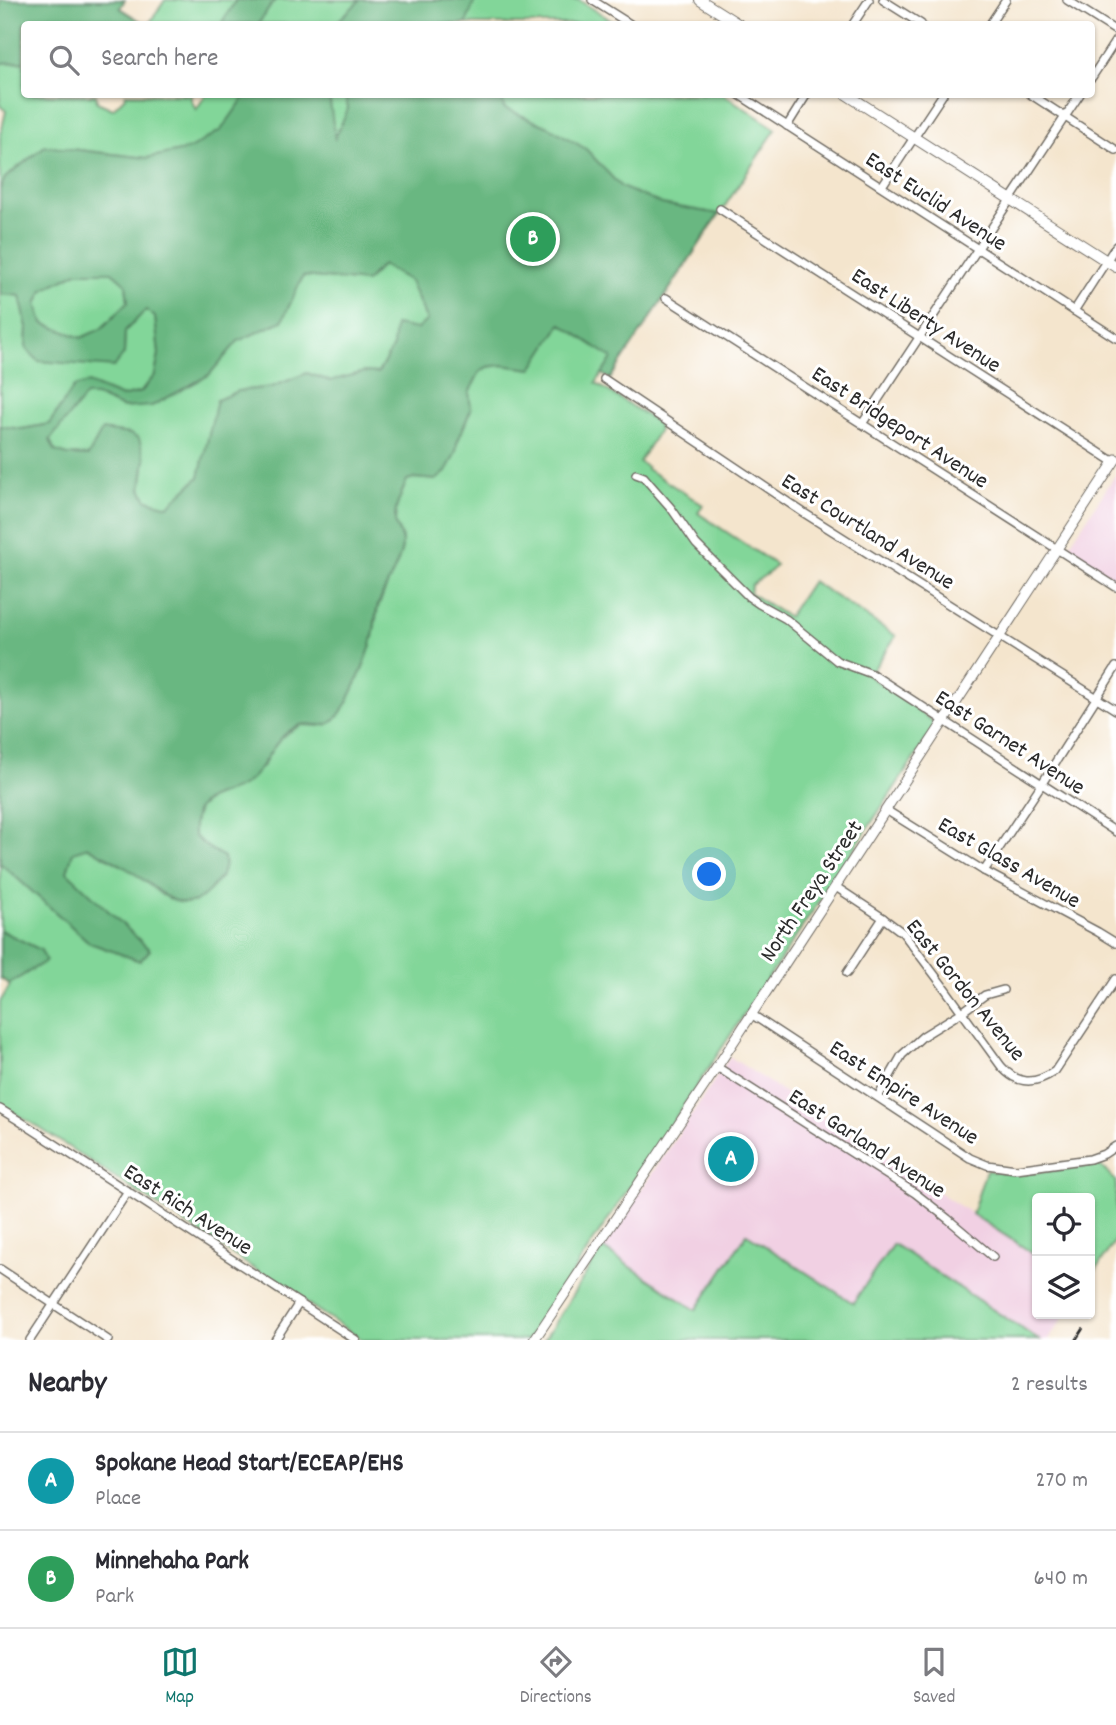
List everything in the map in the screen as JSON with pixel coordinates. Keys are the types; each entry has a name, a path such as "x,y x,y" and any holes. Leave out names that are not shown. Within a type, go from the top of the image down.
{"main road":[{"path":"700,0 733,21"},
{"path":"852,98 1116,267"}],"street":[{"path":"593,0 625,21"},
{"path":"855,21 869,0"},
{"path":"883,0 916,21"},
{"path":"992,21 1006,0"},
{"path":"1067,0 1116,31"},
{"path":"1095,71 1116,40"},
{"name":"East Euclid Avenue","path":"744,98 1116,338"},
{"path":"787,126 804,98"},
{"path":"882,186 941,98"},
{"path":"1036,98 1116,149"},
{"path":"862,424 1077,98"},
{"name":"East Liberty Avenue","path":"720,209 1115,461"},
{"path":"1074,311 1116,246"},
{"name":"East Bridgeport Avenue","path":"666,298 1116,587"},
{"name":"East Courtland Avenue","path":"604,379 804,513 1116,710"},
{"name":"North Freya Street","path":"534,1340 836,887 1115,461"},
{"name":"East Garnet Avenue","path":"636,474 649,482 696,544 749,597 786,619 837,661 872,674 1116,832"},
{"path":"984,871 1116,667"},
{"name":"East Glass Avenue","path":"886,810 984,871 1116,943"},
{"name":"East Gordon Avenue","path":"836,887 902,933 1001,1066 1010,1076 1019,1080 1031,1081 1055,1071 1116,979"},
{"path":"847,973 883,918"},
{"path":"878,1097 902,1055 923,1036 985,995 1003,990"},
{"name":"East Empire Avenue","path":"751,1014 970,1158 987,1165 1016,1169 1090,1159 1116,1146"},
{"name":"East Garland Avenue","path":"717,1067 915,1193 993,1257"},
{"name":"East Rich Avenue","path":"0,1109 356,1340"},
{"path":"30,1340 128,1191"},
{"path":"0,1269 108,1340"},
{"path":"275,1340 299,1303"}],"shaded area":[{"path":"1116,474 1116,581 1071,552 1069,546"},
{"path":"730,1057 1032,1253 1032,1319 1063,1319 1048,1340 1039,1340 893,1244 853,1303 747,1234 697,1311 602,1248"}],"green space":[{"path":"0,0 125,0 120,8 140,21 21,21 21,62 0,63"},
{"path":"165,0 236,0 223,21 151,21"},
{"path":"236,0 275,0 260,21 223,21"},
{"path":"275,0 579,0 612,21 260,21"},
{"path":"360,0 475,0 467,21 338,21"},
{"path":"21,62 21,98 96,98 97,102 113,109 124,98 191,98 196,110 204,98 729,98 776,129 610,379 602,374 596,383 658,423 659,430 639,462 703,505 698,513 776,565 751,585 750,593 788,617 812,581 896,636 869,676 932,721 933,730 528,1340 363,1340 38,1127 0,1105 0,1002 10,985 0,978 0,811 88,847 132,871 162,895 195,902 211,889 223,873 207,847 194,836 198,809 209,799 243,785 264,765 270,751 284,735 302,725 320,726 373,637 378,607 402,549 402,538 395,523 396,508 407,480 436,480 456,452 471,409 469,393 479,373 487,367 501,365 532,369 541,354 181,151 147,158 45,146 5,178 0,189 0,137 6,111 0,106 0,63"},
{"path":"244,98 329,98 335,138 348,109 346,98 502,98 504,108 549,127 586,149 621,187 662,204 719,214 610,379 602,374 612,358 561,324 532,369 501,365 487,367 479,373 469,393 471,409 446,472 436,480 407,480 395,521 401,539 401,553 378,605 367,656 344,707 328,724 305,724 291,730 243,785 206,800 197,810 194,836 224,857 225,861 221,876 202,897 182,903 172,900 126,868 88,847 73,852 67,872 150,950 140,961 90,943 0,863 0,426 22,429 49,424 74,387 88,383 122,397 141,392 155,375 159,354 155,317 146,310 125,331 124,354 114,367 38,361 26,348 27,327 20,296 0,295 0,189 5,178 45,146 147,158 189,149 221,130","holes":["382,265 410,281 427,320 417,329 395,325 393,347 378,373 365,372 330,381 307,373 272,387 238,391 217,400 199,477 168,506 147,500 141,489 145,459 139,439 130,434 102,430 88,456 55,451 50,440 85,396 96,396 123,408 152,406 209,375 238,341 282,321 303,276 366,282","77,272 112,272 126,284 128,302 101,329 81,338 43,323 37,304 43,290"]},
{"path":"382,265 410,281 427,321 393,347 378,373 365,372 330,381 307,373 272,387 238,391 218,400 199,477 168,506 147,500 141,488 145,459 68,455 54,451 49,440 85,396 96,396 123,408 209,375 237,341 282,321 303,276 366,282"},
{"path":"77,272 112,272 126,284 128,302 101,329 81,338 43,323 37,304 43,290"},
{"path":"2,294 20,295 27,327 26,348 124,354 125,331 146,310 155,317 159,354 155,375 141,392 122,397 88,383 74,387 49,424 22,429 0,426"},
{"path":"0,930 41,950 46,961 9,984 0,978"},
{"path":"1097,1163 1116,1181 1116,1239 1095,1271 1095,1193 1032,1193 1032,1253 972,1214 986,1170 1024,1173"},
{"path":"747,1234 853,1303 893,1244 1039,1340 544,1340 602,1248 696,1310"}],"railway":[{"path":"1076,1340 1083,1329"}],"place":[{"name":"Minnehaha Park","path":"533,239"},
{"name":"Spokane Head Start/ECEAP/EHS","path":"731,1159"}]}
